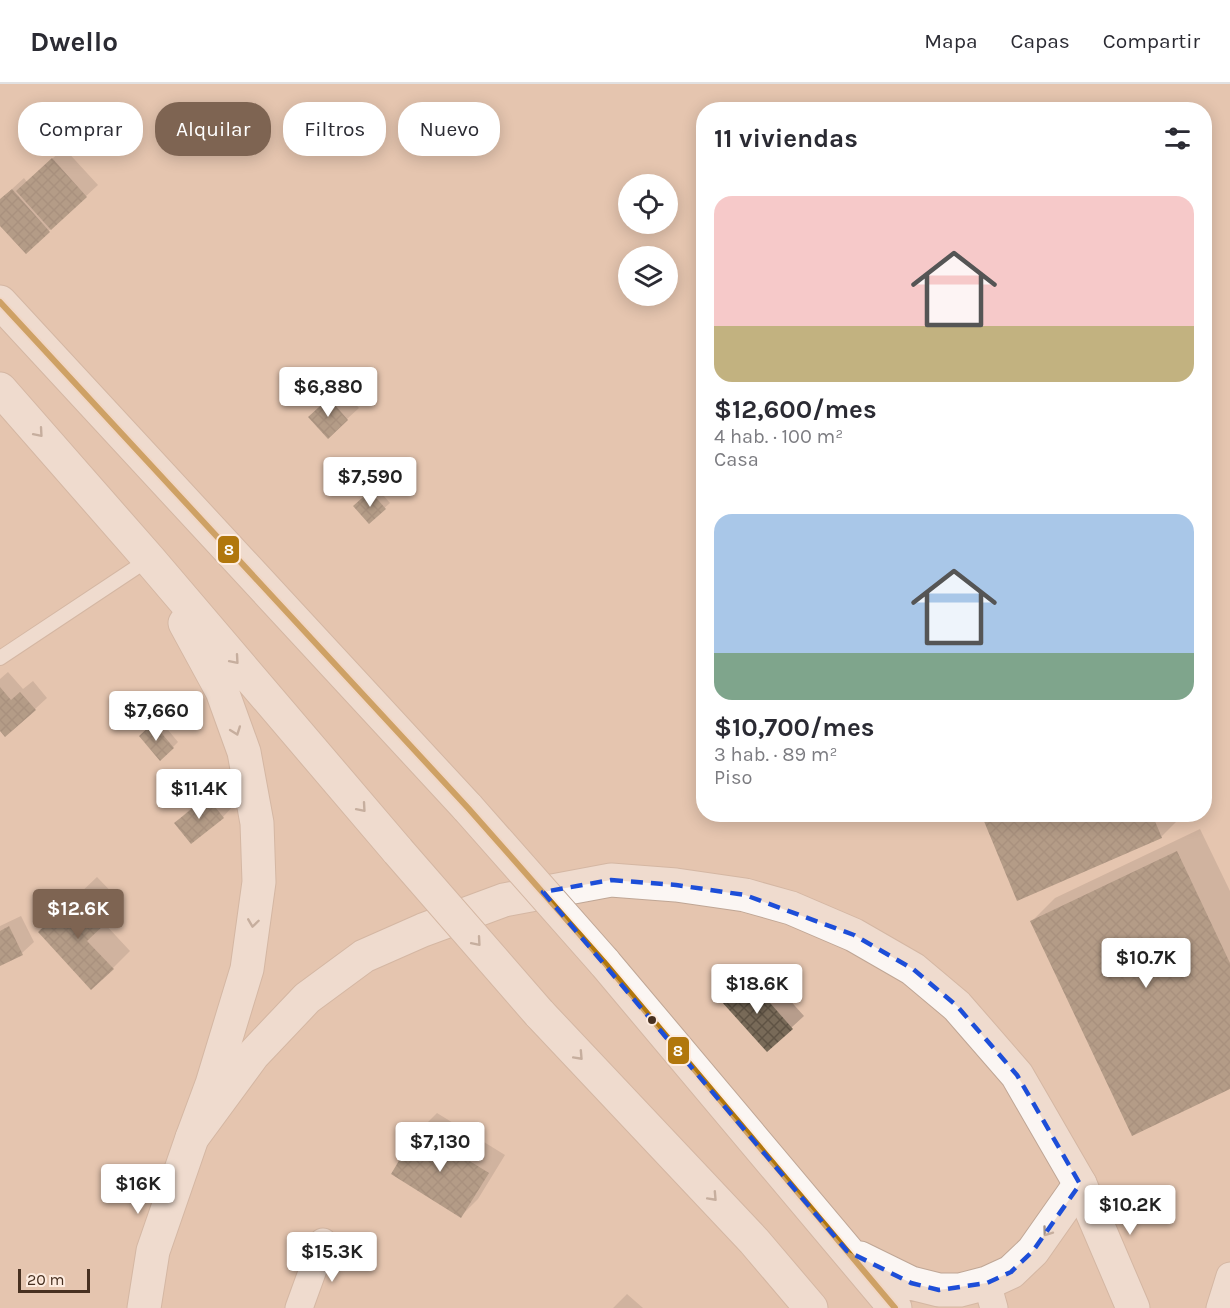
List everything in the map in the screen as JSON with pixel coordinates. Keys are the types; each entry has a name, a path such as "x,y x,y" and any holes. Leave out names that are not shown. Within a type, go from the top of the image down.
{"main road":[{"path":"0,302 468,808 604,962 895,1308"},
{"path":"0,389 539,1013 754,1241 811,1308"},
{"path":"144,1308 153,1251 212,1084 247,969 259,882 257,823 244,752 222,691 152,563"},
{"path":"192,1138 253,1055 307,998 364,956 423,930 504,900 611,880 676,885 745,895 791,908 854,935 913,969 957,1006 1017,1075 1080,1184 1133,1308"},
{"path":"847,1251 911,1283 939,1290 960,1290 990,1296 1033,1251 1080,1184"}],"street":[{"path":"299,1308 323,1242"},
{"path":"1220,1308 1230,1276"}],"lane":[{"path":"0,658 152,563"}],"highlighted area":[{"path":"611,880 676,885 745,895 854,935 913,969 957,1006 1017,1075 1080,1184 1033,1251 1011,1272 987,1283 939,1290 911,1283 847,1251 543,892"}],"building":[{"path":"52,158 87,197 51,230 16,191"},
{"path":"12,189 50,232 26,254 0,226 0,199"},
{"path":"329,398 348,420 328,439 308,417"},
{"path":"370,491 386,509 369,524 353,506"},
{"path":"0,687 11,700 20,692 36,710 5,737 0,731"},
{"path":"153,723 174,748 160,761 139,736"},
{"path":"207,797 224,818 191,844 174,823"},
{"path":"984,822 1155,822 1162,838 1017,901"},
{"path":"1177,851 1230,963 1230,1089 1132,1136 1030,921"},
{"path":"79,893 106,923 87,941 114,969 91,990 38,932"},
{"path":"9,926 23,955 0,966 0,931"},
{"path":"748,978 793,1029 767,1052 721,1001"},
{"path":"418,1129 489,1173 461,1218 391,1174"}],"transit line":[{"name":"8","path":"0,302 468,808 604,962 895,1308"}]}
